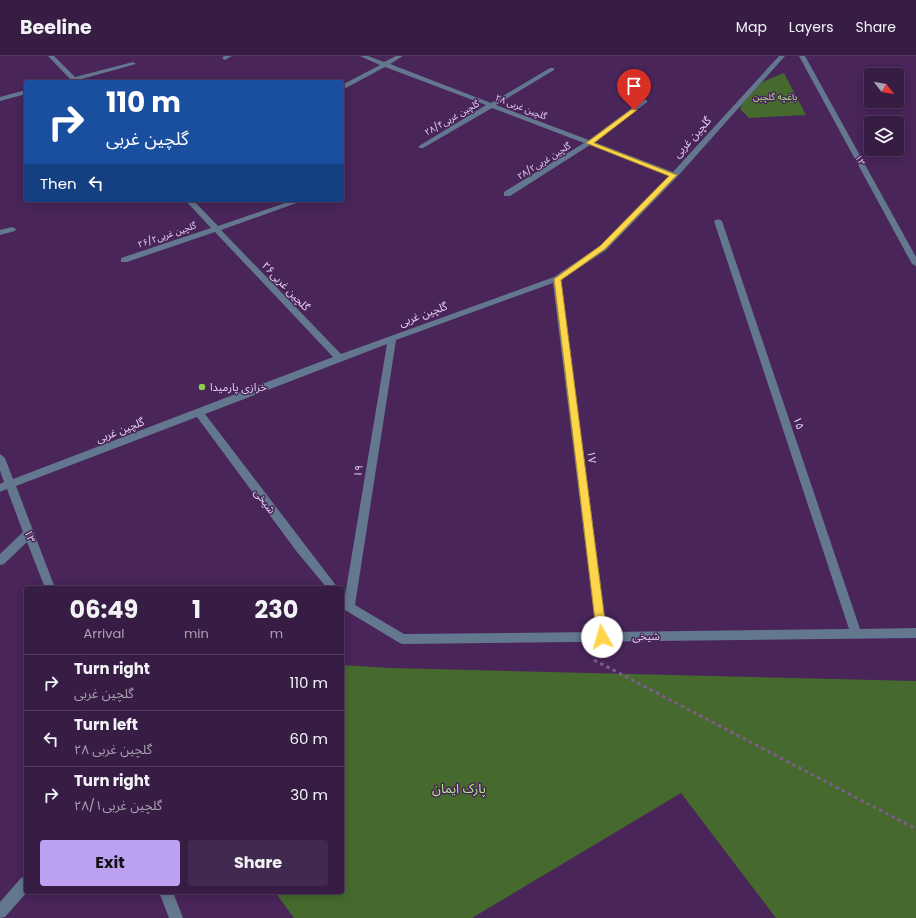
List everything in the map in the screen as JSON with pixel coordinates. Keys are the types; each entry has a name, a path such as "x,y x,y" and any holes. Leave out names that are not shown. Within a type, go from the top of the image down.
{"street":[{"path":"51,56 74,80"},
{"name":"گلچین غربی ۲۸","path":"363,56 674,175"},
{"path":"344,87 400,56"},
{"name":"گلچین غربی","path":"0,488 392,338 557,279 603,248 674,175 782,56"},
{"name":"۱۳","path":"802,56 916,264"},
{"path":"78,80 133,64"},
{"name":"گلچین غربی۲۸/۴","path":"421,147 552,69"},
{"path":"0,99 24,93"},
{"name":"گلچین غربی۲۸/۲","path":"507,194 589,143 645,102"},
{"name":"گلچین غربی۲۶","path":"191,202 339,358"},
{"name":"گلچین غربی۲۶/۲","path":"124,260 295,202"},
{"name":"۱۵","path":"718,221 856,633"},
{"path":"0,233 12,229"},
{"name":"۱۷","path":"557,279 602,637"},
{"name":"۱۹","path":"345,603 392,338"},
{"name":"شیخی","path":"199,413 300,549 331,586"},
{"name":"۱۳","path":"0,458 49,586"},
{"path":"0,560 29,533"},
{"name":"شیخی","path":"345,603 402,640 916,633"},
{"path":"0,912 24,885"},
{"path":"167,894 176,918"}],"path":[{"path":"587,656 916,829"}],"green space":[{"name":"باغچه گلچین","path":"784,73 806,115 749,118 740,109 742,104 762,82"},
{"name":"پارک ایمان","path":"344,665 390,668 916,681 916,918 776,918 681,793 472,918 294,918 276,894 344,894"}],"place":[{"name":"خرازی پارمیدا","path":"202,387"}],"route":[{"path":"602,637 557,279 603,248 674,175 589,143 634,110"}]}
